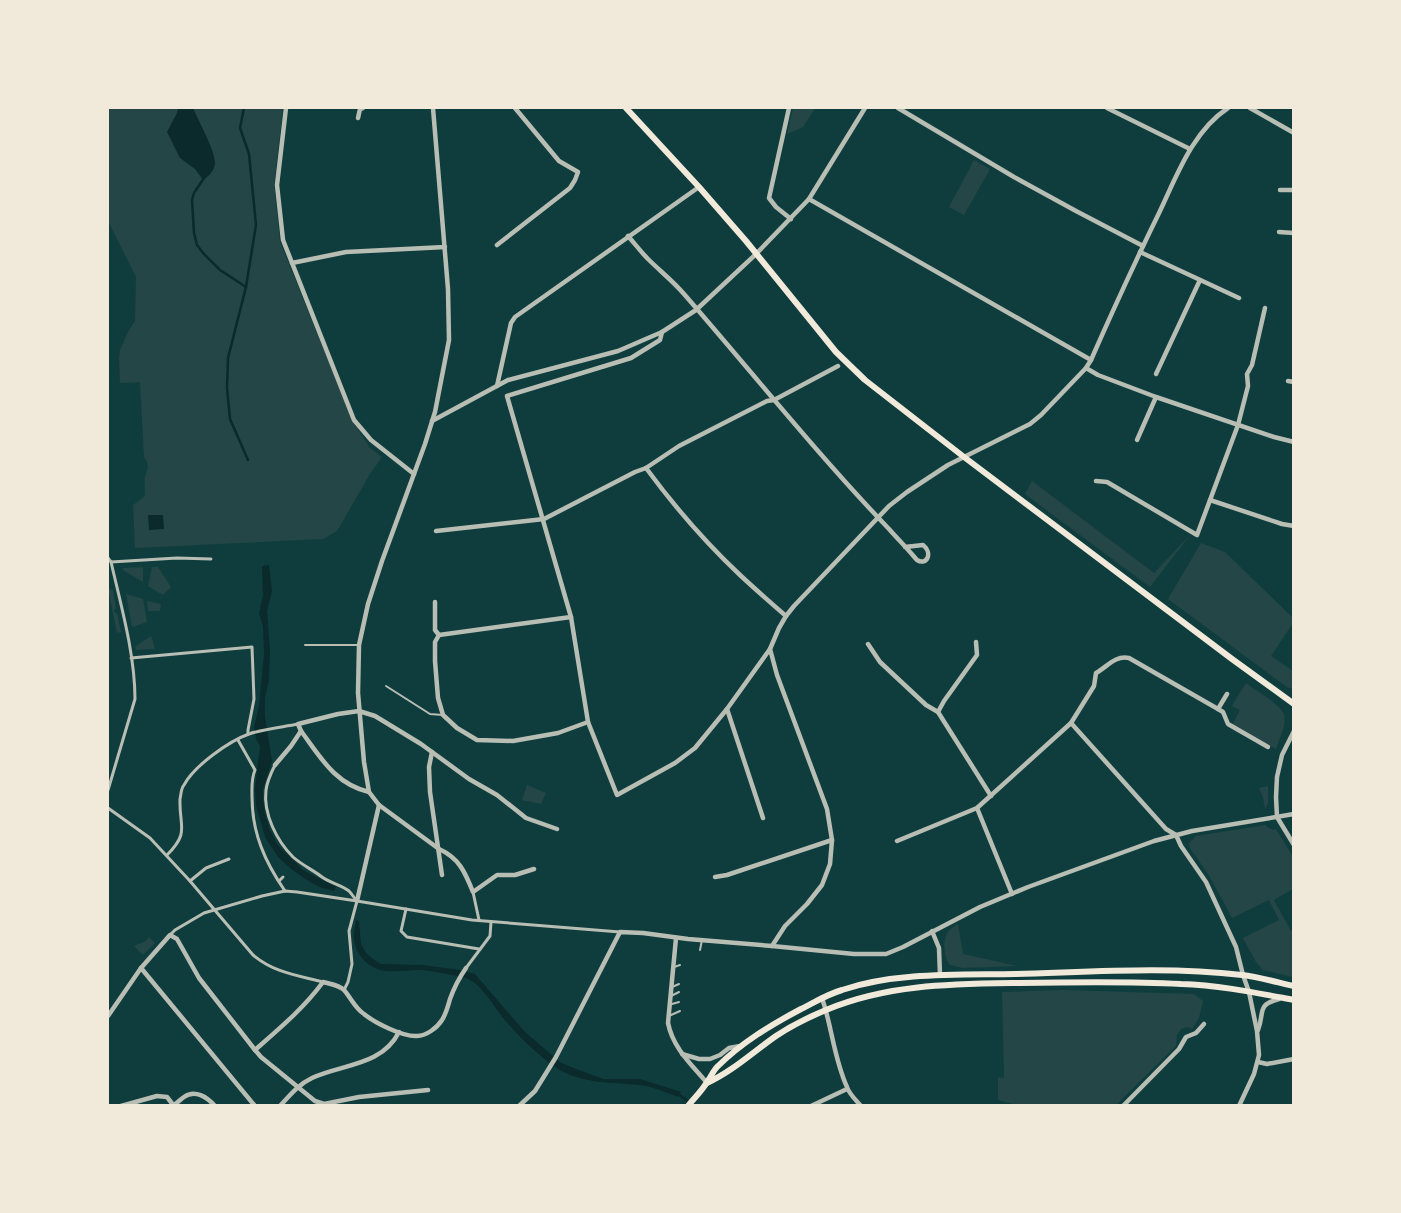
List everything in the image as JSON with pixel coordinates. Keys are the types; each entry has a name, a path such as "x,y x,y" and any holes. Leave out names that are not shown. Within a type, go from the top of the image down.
{"main road":[{"path":"626,108 699,187 844,361 865,380 964,457 1294,704"},
{"path":"688,1106 707,1083 715,1069 741,1046 772,1024 822,998 859,984 940,975 1173,970 1243,975 1294,986"},
{"path":"707,1083 730,1071 777,1035 826,1009 900,989 953,984 1066,982 1182,984 1249,992 1294,1000"}],"street":[{"path":"286,108 277,185 283,240 354,420 371,440 414,474"},
{"path":"358,118 360,109 364,108"},
{"path":"434,108 448,289 449,340 441,388 432,421 368,604 359,645 359,710 369,792 379,806 457,861 466,874 473,892 479,920"},
{"path":"497,245 570,188 578,172 559,160 515,108"},
{"path":"789,108 769,198 776,207 791,218"},
{"path":"432,421 508,380 618,351 662,332 696,310 756,254 809,199 865,108"},
{"path":"898,108 1014,177 1143,246"},
{"path":"1107,108 1190,149"},
{"path":"662,332 660,340 631,358 507,396 571,617 588,722 617,795 685,756 697,746 727,709 770,649 779,628 794,606 889,506 948,465 1030,424 1086,368 1190,149 1210,122 1219,113 1228,108"},
{"path":"1250,108 1294,133"},
{"path":"497,386 512,319 699,187"},
{"path":"1280,190 1294,190"},
{"path":"809,199 1091,360"},
{"path":"1279,232 1294,233"},
{"path":"628,236 683,294 877,517 905,547 918,560 927,559 929,552 923,545 905,547"},
{"path":"292,263 346,252 445,247"},
{"path":"1140,252 1239,298"},
{"path":"1156,374 1200,280"},
{"path":"1096,481 1107,482 1197,535 1238,425 1248,386 1247,374 1252,365 1265,308"},
{"path":"436,531 544,519 646,468 679,446 774,400 838,366"},
{"path":"1086,368 1098,375 1156,397 1294,442"},
{"path":"1137,440 1156,397"},
{"path":"646,468 708,543 739,575 786,616"},
{"path":"1210,500 1282,524 1294,526"},
{"path":"108,558 111,562 131,658 135,699 108,790"},
{"path":"111,562 177,558 212,559"},
{"path":"435,602 435,630 440,635"},
{"path":"571,617 440,635 435,642 438,698 443,715 458,728 477,740 513,741 558,733 588,722"},
{"path":"938,712 977,654 976,642"},
{"path":"868,644 880,662 926,705 938,712 991,796"},
{"path":"131,658 252,647 254,700 248,734"},
{"path":"770,649 777,675 827,809 832,840 830,864 822,885 807,904 785,926 772,946"},
{"path":"897,841 977,808 1070,723 1094,686 1096,673 1112,661 1124,657 1129,658 1223,712 1228,724 1268,747"},
{"path":"1218,709 1226,694"},
{"path":"727,709 763,818"},
{"path":"167,855 177,845 182,833 180,799 183,786 199,765 248,734 359,710 375,716 407,735 469,779 497,795 526,818 557,828"},
{"path":"1070,723 1166,829 1176,835 1181,846 1206,882 1236,948 1249,992 1259,1043 1258,1062 1238,1106"},
{"path":"298,724 301,731 330,770 340,779 369,792"},
{"path":"301,731 275,765 266,791 266,806 270,822 276,834 293,857 300,863 318,872 322,877 349,891 357,901"},
{"path":"1294,731 1282,755 1277,777 1276,817 1294,845"},
{"path":"238,740 255,770 252,778 254,827 271,870 286,891"},
{"path":"432,752 429,767 430,792 442,875"},
{"path":"344,990 352,964 350,931 379,806"},
{"path":"108,808 150,838 167,855 253,955 276,970 335,985 344,990 363,1014 399,1032 416,1036 424,1035 443,1020 457,981 490,936 491,922"},
{"path":"977,808 1012,894"},
{"path":"108,1016 141,968 175,930 204,913 286,891 491,922 854,954 886,954 980,907 1154,841 1192,831 1294,814"},
{"path":"715,877 727,875 832,840"},
{"path":"190,881 206,868 229,858"},
{"path":"473,892 497,875 515,875 534,869"},
{"path":"279,882 283,877"},
{"path":"406,909 401,930 407,937 479,949"},
{"path":"932,931 939,948 940,975"},
{"path":"519,1106 535,1091 556,1057 620,932"},
{"path":"170,935 177,940 199,978 261,1058 314,1101 324,1104 359,1097 428,1090"},
{"path":"676,938 668,1023 670,1032 681,1053 707,1083"},
{"path":"141,968 255,1106"},
{"path":"255,1050 287,1022 323,982"},
{"path":"822,998 847,1089 861,1106"},
{"path":"1257,1031 1261,1012 1265,1005 1272,1000 1281,998"},
{"path":"1123,1106 1179,1049 1186,1037 1196,1033 1204,1024"},
{"path":"280,1106 297,1088 312,1078 366,1060 379,1053 394,1042 399,1032"},
{"path":"681,1053 700,1059 710,1059 715,1058 729,1048 741,1046"},
{"path":"1258,1062 1267,1064 1294,1059"},
{"path":"811,1106 847,1089"},
{"path":"121,1106 157,1096 167,1097 174,1105 186,1095 198,1094 209,1099 215,1106"}],"lane":[{"path":"305,646 359,645"},
{"path":"386,686 430,714 443,715"},
{"path":"700,950 702,940"},
{"path":"674,967 680,965"},
{"path":"672,987 679,984"},
{"path":"671,996 679,992"},
{"path":"669,1005 679,1002"},
{"path":"668,1016 680,1010"}],"shaded area":[{"path":"108,108 283,108 274,185 280,242 353,422 370,448 382,457 337,531 323,539 135,548 133,505 145,496 145,480 148,465 144,457 140,382 120,383 120,350 135,321 136,277 108,221"},
{"path":"178,108 193,108 213,152 215,159 214,167 211,173 203,180 195,169 180,158 167,132"},
{"path":"793,108 815,108 803,127 787,134"},
{"path":"974,160 990,169 964,215 949,207"},
{"path":"1032,481 1154,573 1190,535 1150,587 1025,494"},
{"path":"148,515 163,515 164,529 149,530"},
{"path":"1201,543 1225,552 1293,618 1293,623 1271,656 1293,671 1293,689 1287,687 1168,599"},
{"path":"269,565 272,591 267,611 270,649 265,717 272,761 263,789 265,814 277,844 303,870 336,887 334,891 310,882 278,857 265,837 256,805 255,789 260,746 256,739 254,727 259,706 264,654 263,626 259,614 263,595 262,566"},
{"path":"143,567 143,582 123,570 123,568"},
{"path":"152,567 158,567 171,587 163,595 148,586"},
{"path":"108,589 113,590 116,609 114,609 115,613 117,613 121,632 117,633"},
{"path":"126,594 143,599 147,622 132,627"},
{"path":"147,601 161,604 160,611 148,611"},
{"path":"151,636 155,649 136,650 135,647"},
{"path":"1246,683 1279,707 1284,715 1282,732 1276,749 1232,725 1240,710 1232,706"},
{"path":"527,785 546,793 541,804 522,800"},
{"path":"1268,786 1268,803 1265,809 1259,788"},
{"path":"1265,825 1273,830 1276,829 1293,857 1293,889 1274,900 1291,931 1293,930 1293,977 1263,970 1256,962 1243,938 1279,920 1269,900 1232,918 1210,877 1190,848 1189,843 1196,836"},
{"path":"356,920 359,921 361,944 366,953 381,964 423,965 475,974 524,1031 561,1063 604,1079 640,1079 681,1092 678,1097 648,1087 588,1080 569,1075 546,1060 523,1040 483,991 472,981 444,973 421,970 386,971 369,965 360,956 355,945"},
{"path":"958,924 963,954 1017,966 963,968 950,965 945,953 944,944 946,935"},
{"path":"149,937 155,943 143,955 134,946 146,941"},
{"path":"1063,990 1194,994 1203,1001 1199,1018 1192,1029 1188,1027 1181,1029 1177,1035 1176,1046 1116,1105 1013,1105 998,1100 998,1077 1004,1078 1002,992"}],"waterway":[{"path":"244,108 240,128 249,154 256,225 246,287 228,358 227,388 230,419 248,460"},
{"path":"204,178 194,193 192,200 194,233 197,245 220,270 246,287"},
{"path":"677,1093 694,1106"}]}
